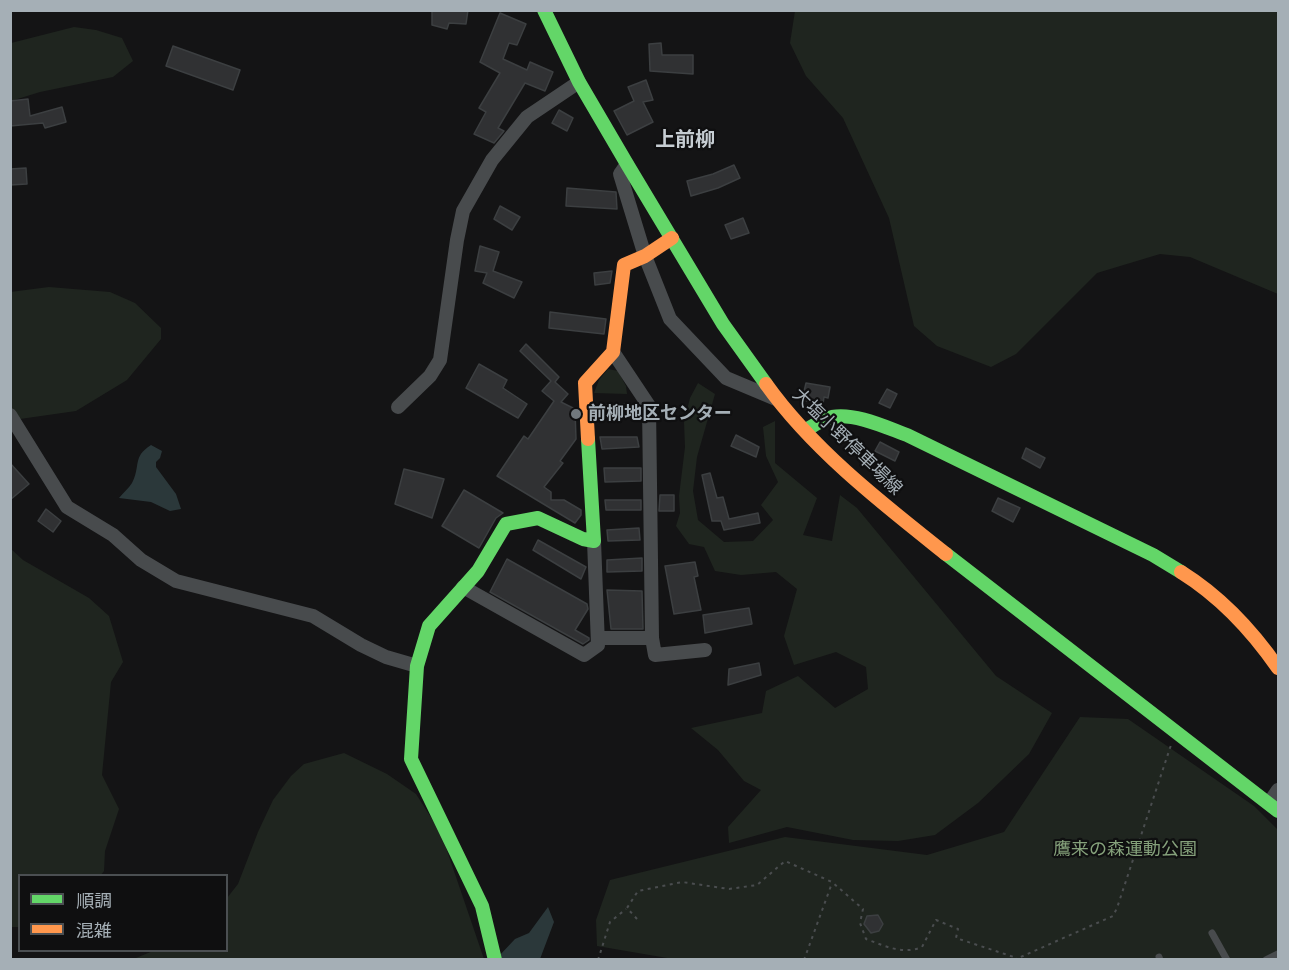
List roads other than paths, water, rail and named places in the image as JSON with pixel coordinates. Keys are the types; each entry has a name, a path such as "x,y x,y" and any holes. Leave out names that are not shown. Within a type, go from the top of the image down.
{"street":[{"name":"大塩小野停車場線","path":"544,10 579,82 627,164 723,324 777,399 858,482 894,513 1274,807"},
{"path":"398,407 430,376 440,360 463,211 492,160 527,117 579,82"},
{"path":"627,164 620,174 645,256 670,319 726,378 777,399"},
{"path":"463,587 584,656 598,645 585,383 614,352 624,265 645,256 672,238"},
{"path":"614,352 649,406 652,638 655,655 705,651"},
{"path":"10,415 67,507 113,535 141,560 176,581 313,616 361,645 386,657 417,666"},
{"path":"806,430 823,420 835,417 874,423 908,435 1153,555 1190,577 1223,602 1258,640 1278,668"},
{"path":"495,960 482,906 411,759 417,666 429,626 478,571 506,524 538,518 594,542"},
{"path":"598,638 652,638"},
{"path":"1274,807 1278,790"}],"lane":[{"path":"1212,933 1227,960"},
{"path":"1266,960 1278,954"}],"place":[{"name":"前柳地区センター","path":"576,414"}],"district":[{"name":"上前柳","path":"685,140"}],"park label":[{"name":"鷹来の森運動公園","path":"1125,850"}]}
